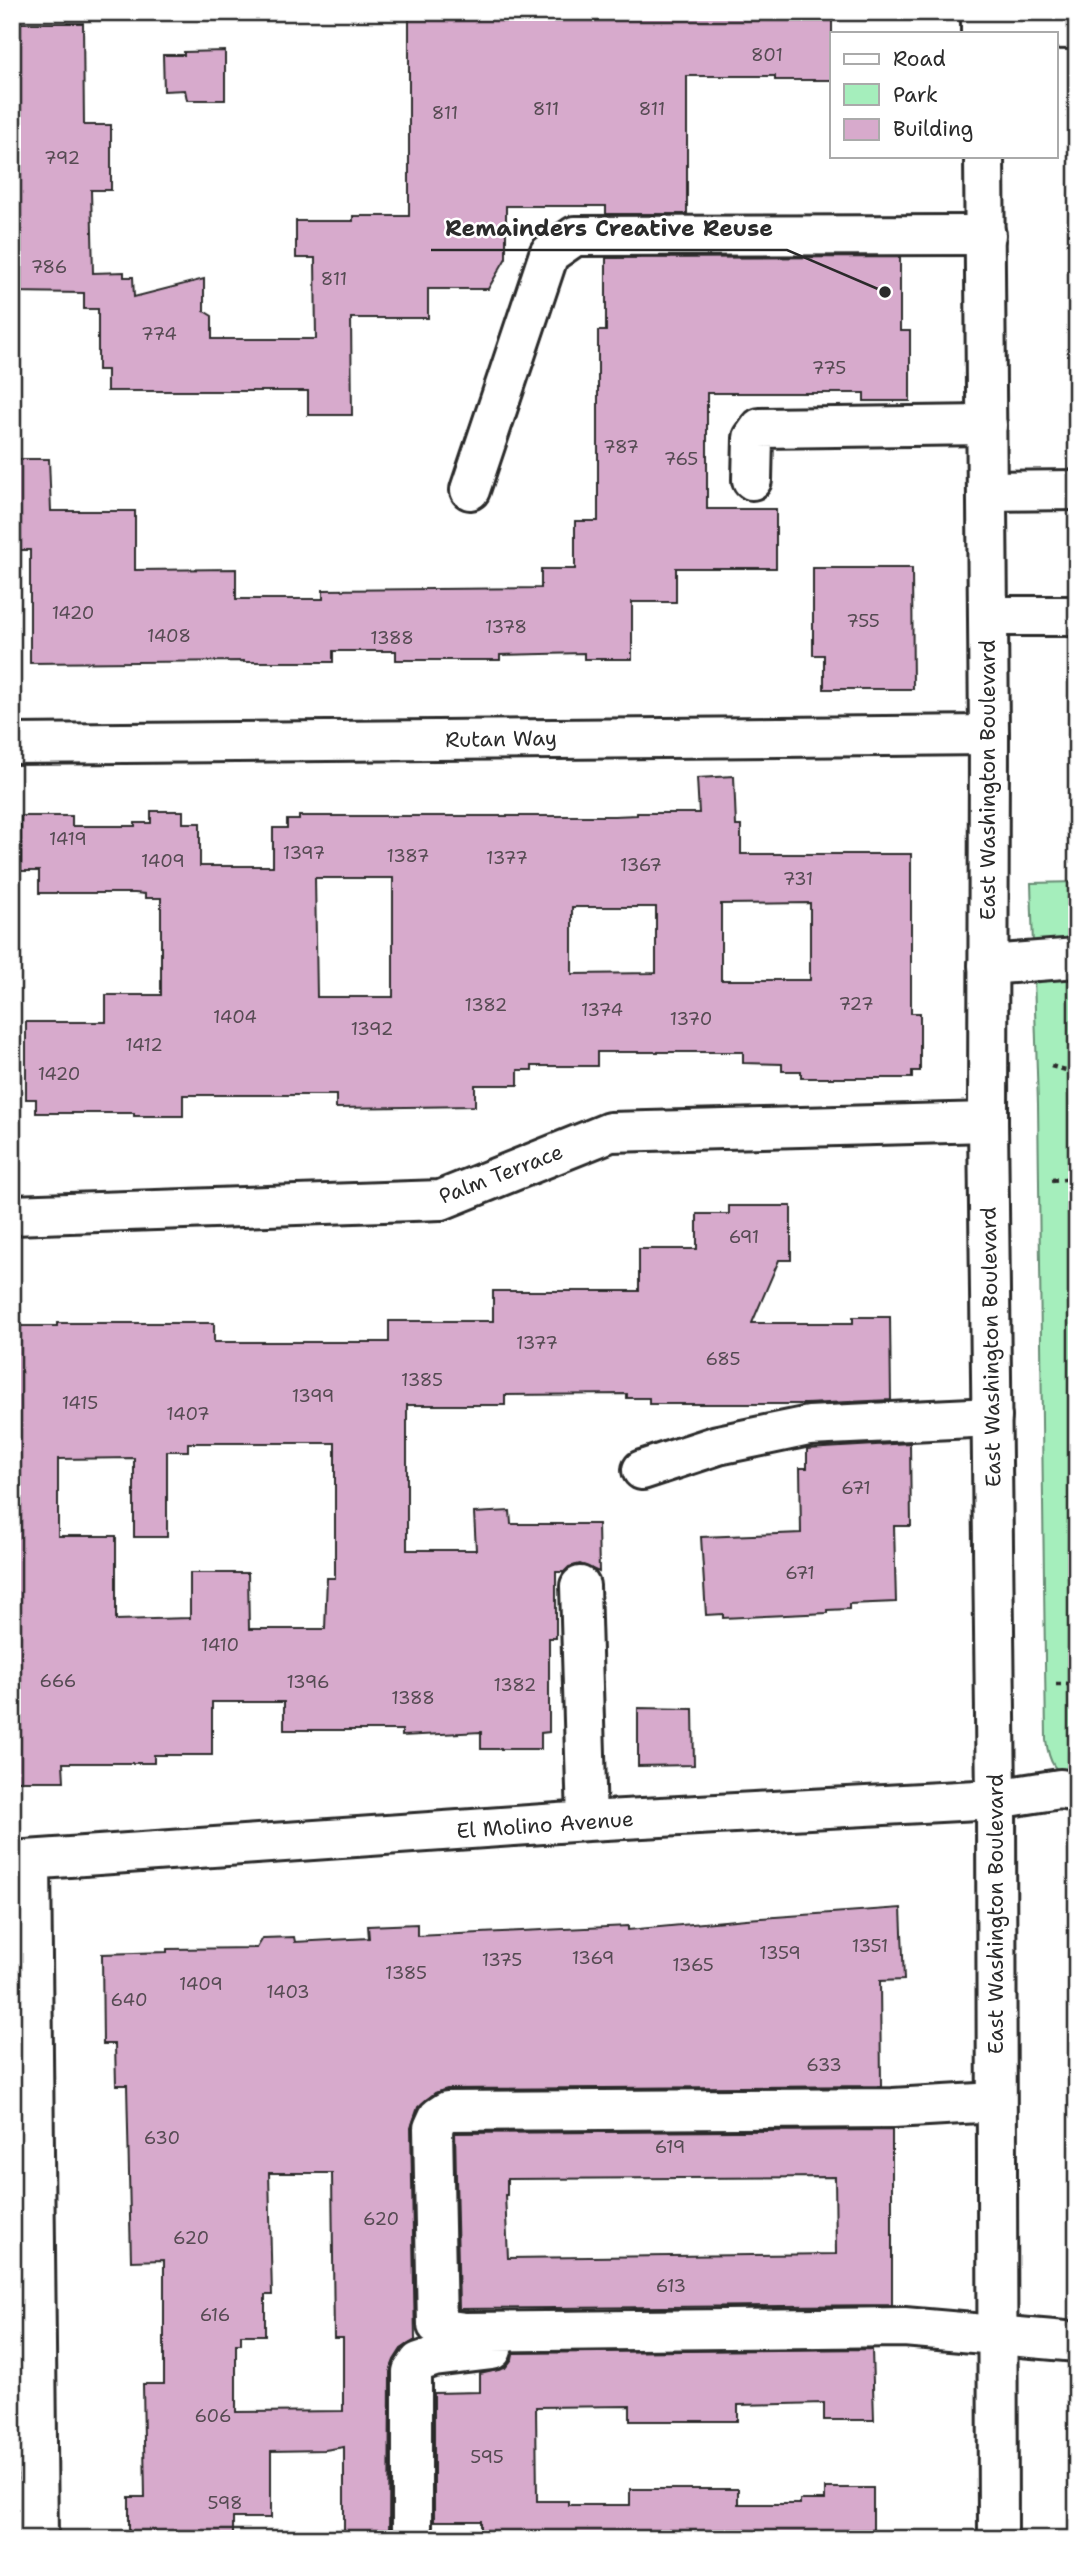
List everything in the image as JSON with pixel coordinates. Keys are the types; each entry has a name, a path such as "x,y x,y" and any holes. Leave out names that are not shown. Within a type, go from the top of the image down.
{"street":[{"path":"981,24 1077,29"},
{"name":"East Washington Boulevard","path":"984,158 989,735 988,1122 996,1799 998,2539"},
{"path":"470,490 549,254 575,236 986,236"},
{"path":"752,480 752,438 760,428 987,425"},
{"path":"988,491 1077,490"},
{"path":"988,616 1077,616"},
{"name":"Rutan Way","path":"12,744 989,735"},
{"path":"988,965 1077,958"},
{"name":"Palm Terrace","path":"12,1215 441,1200 610,1132 988,1122"},
{"path":"642,1470 719,1445 809,1426 992,1417"},
{"path":"579,1586 587,1821"},
{"name":"El Molino Avenue","path":"22,1860 587,1821 996,1799 1060,1789 1077,1792"},
{"path":"22,1860 38,2539"},
{"path":"996,2102 893,2108 447,2111 433,2127 436,2317 437,2325 443,2329 465,2332 904,2327 997,2342"},
{"path":"412,2539 412,2372 419,2362 479,2351 1077,2343"}],"path":[{"path":"1051,1066 1077,1073"},
{"path":"1052,1180 1077,1178"},
{"path":"1056,1684 1077,1684"}],"green space":[{"path":"1077,882 1077,1780 1058,1771 1054,1766 1046,1740 1038,1104 1031,883"}],"building":[{"path":"422,12 832,12 830,80 775,80 775,76 687,76 687,214 606,214 606,206 506,206 506,258 488,289 428,289 428,318 351,318 352,415 308,415 308,391 107,391 107,370 98,370 98,309 84,309 84,293 12,292 12,23 83,23 84,125 111,125 111,190 91,190 93,273 124,272 124,277 133,277 134,297 204,279 204,311 212,316 212,339 316,339 315,258 296,258 296,221 353,221 353,216 409,216 409,19"},
{"path":"225,51 225,100 187,100 185,90 164,91 163,55"},
{"path":"900,257 900,331 910,331 910,401 864,401 864,393 707,393 707,509 776,509 776,568 676,568 676,602 632,602 632,659 584,659 584,653 500,655 500,660 396,660 396,651 333,651 333,662 30,663 30,550 12,550 12,459 49,459 51,511 135,511 135,570 236,569 236,599 323,599 323,590 541,588 541,569 575,569 575,521 598,521 598,331 606,331 606,258"},
{"path":"813,568 912,568 913,689 824,689 824,655 813,655"},
{"path":"734,776 736,826 741,826 741,854 911,854 911,1013 920,1013 920,1071 912,1071 912,1078 801,1078 801,1071 782,1071 782,1064 743,1063 743,1052 597,1052 597,1066 532,1066 532,1070 518,1070 518,1085 475,1085 475,1106 336,1108 336,1095 183,1095 183,1116 134,1116 134,1113 36,1113 36,1099 26,1099 26,1022 106,1022 106,995 161,995 161,898 145,898 145,894 135,893 39,893 39,871 21,871 21,816 72,816 72,826 135,826 135,823 151,823 151,811 183,811 183,823 200,823 200,866 273,866 273,828 287,828 287,820 299,820 299,816 614,816 637,813 699,813 697,778","holes":["315,878 393,878 393,997 317,997","810,903 810,980 721,980 721,904","572,907 656,907 656,973 572,974"]},
{"path":"729,1206 791,1206 791,1260 779,1260 752,1323 853,1323 853,1317 890,1317 891,1400 806,1404 649,1404 649,1398 627,1398 627,1394 505,1395 505,1405 407,1405 407,1550 476,1550 474,1513 510,1511 511,1524 598,1524 599,1572 580,1564 569,1567 564,1572 556,1572 556,1638 549,1638 549,1732 541,1733 541,1749 481,1749 481,1732 402,1736 402,1730 284,1730 284,1702 212,1702 212,1755 154,1755 154,1763 63,1763 64,1781 12,1781 12,1326 57,1326 57,1323 214,1323 214,1342 389,1342 389,1321 493,1321 493,1291 639,1291 639,1249 697,1249 697,1214 729,1214","holes":["188,1443 335,1443 335,1578 327,1578 325,1629 249,1629 248,1573 190,1573 190,1618 116,1620 116,1536 58,1536 58,1459 134,1458 134,1537 167,1537 167,1451 188,1451"]},
{"path":"910,1443 911,1526 894,1526 896,1602 849,1604 849,1609 827,1610 827,1613 723,1618 723,1614 706,1615 701,1537 801,1533 800,1468 807,1468 807,1449"},
{"path":"638,1708 693,1709 694,1765 638,1766"},
{"path":"901,1908 904,1980 880,1981 881,2086 447,2089 435,2093 418,2107 411,2128 415,2340 401,2349 390,2372 389,2539 344,2539 344,2447 271,2451 271,2518 233,2518 233,2538 129,2539 129,2497 145,2497 143,2384 164,2384 164,2260 131,2261 127,2085 116,2085 115,2044 103,2044 102,1954 167,1952 167,1949 257,1948 263,1938 294,1937 295,1942 369,1938 368,1926 417,1924 417,1936 628,1926 628,1930","holes":["269,2173 332,2173 334,2338 343,2338 343,2411 236,2412 236,2344 241,2344 241,2335 265,2335 265,2295 272,2295"]},
{"path":"892,2130 892,2305 459,2309 455,2133","holes":["835,2177 836,2254 508,2258 505,2195 507,2179"]},
{"path":"872,2349 874,2420 824,2420 824,2403 738,2405 738,2421 630,2421 630,2406 536,2407 537,2501 568,2501 568,2505 630,2505 630,2489 738,2489 738,2504 800,2504 800,2500 825,2500 825,2488 873,2488 873,2539 481,2539 481,2521 434,2521 434,2393 480,2392 480,2374 505,2368 513,2353"}],"place":[{"name":"Remainders Creative Reuse","path":"885,292"}]}
